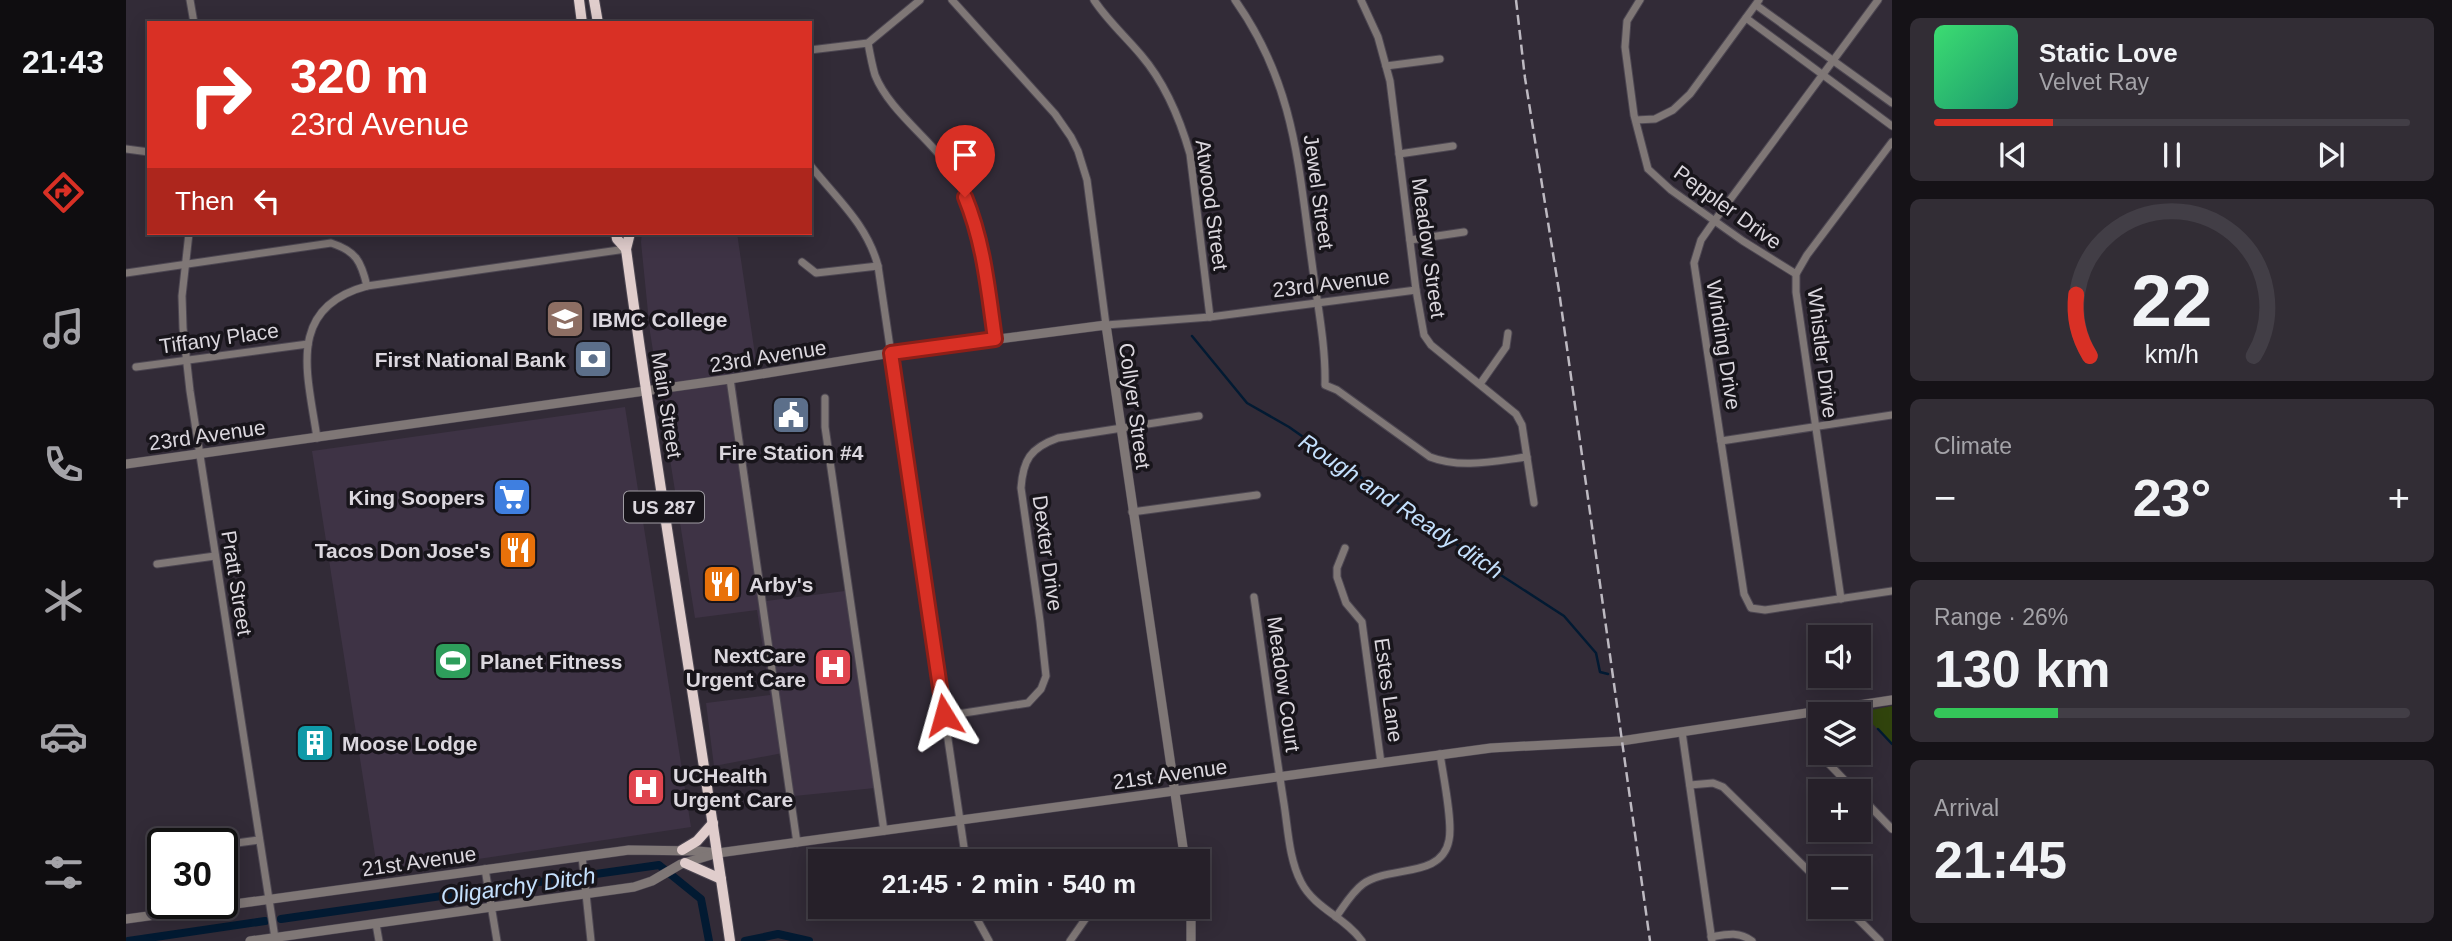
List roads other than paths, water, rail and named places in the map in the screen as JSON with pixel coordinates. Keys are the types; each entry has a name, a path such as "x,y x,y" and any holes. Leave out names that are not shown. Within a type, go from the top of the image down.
{"highway":[{"path":"579,0 582,21"},
{"path":"594,0 598,21"},
{"name":"Main Street","path":"616,235 626,248"},
{"name":"Main Street","path":"629,235 626,248 645,391 730,941"},
{"path":"682,850 697,841 713,823"},
{"path":"685,863 721,879"}],"street":[{"path":"190,0 194,21"},
{"path":"812,50 868,43 920,0"},
{"name":"Collyer Street","path":"952,0 1059,120 1078,151 1087,180 1132,512 1183,849"},
{"name":"Atwood Street","path":"1094,0 1152,70 1169,98 1183,130 1190,154 1210,317"},
{"name":"Jewel Street","path":"1235,0 1262,43 1288,110 1317,303 1325,385 1337,390 1430,457 1444,463 1458,465 1527,457"},
{"name":"Meadow Street","path":"1361,0 1378,37 1387,66 1424,335 1431,345 1516,414 1522,425 1534,503"},
{"name":"Peppler Drive","path":"1640,0 1627,21 1625,47 1636,120 1648,169 1671,190 1771,260 1796,274"},
{"name":"Winding Drive","path":"1878,0 1701,240 1694,264 1744,594 1751,608 1765,610 1892,591"},
{"path":"1636,120 1655,118 1674,110 1690,94 1758,2 1892,103"},
{"path":"1746,18 1892,126"},
{"path":"868,43 876,77 884,92 947,164 965,197 983,248 995,339"},
{"path":"1387,66 1440,59"},
{"name":"Whistler Drive","path":"1841,599 1796,292 1796,274 1807,254 1892,142"},
{"path":"1399,154 1453,146"},
{"path":"126,149 147,152"},
{"path":"812,167 865,232 878,266 964,849"},
{"path":"1410,240 1464,232"},
{"name":"Pratt Street","path":"189,235 183,317 186,360 275,938"},
{"path":"126,273 331,243 354,254 364,273 367,286"},
{"path":"317,438 306,362 308,344 317,319 327,304 350,290 367,286 626,248"},
{"path":"802,262 816,273 878,266"},
{"name":"23rd Avenue","path":"126,464 730,379 891,353 1106,325 1210,317 1416,290"},
{"path":"1250,312 1252,322"},
{"path":"1480,384 1506,347 1508,333"},
{"name":"Tiffany Place","path":"136,367 308,344"},
{"path":"730,379 797,843"},
{"path":"825,398 825,427 884,831"},
{"path":"1721,441 1892,415"},
{"name":"Dexter Drive","path":"945,716 1018,706 1035,697 1041,689 1046,669 1021,488 1027,457 1051,440 1199,416"},
{"path":"1132,512 1257,495"},
{"name":"Estes Lane","path":"1345,548 1337,568 1337,577 1346,603 1362,622 1381,763"},
{"path":"157,564 215,556"},
{"name":"Meadow Court","path":"1254,597 1293,859 1300,879 1319,906 1352,929 1362,941"},
{"name":"21st Avenue","path":"1871,703 1892,700"},
{"name":"21st Avenue","path":"127,916 629,850 718,853 1440,754 1491,748 1628,740 1808,713"},
{"path":"1682,732 1711,939 1731,933 1741,934 1752,941"},
{"path":"1336,917 1365,882 1428,865 1439,860 1446,852 1450,831 1440,754"},
{"path":"1830,765 1844,779"},
{"path":"1690,785 1713,783 1723,787 1808,870"},
{"path":"1871,807 1892,829"},
{"path":"238,843 259,840"},
{"name":"21st Avenue","path":"250,941 634,887 685,863 718,853"},
{"path":"582,856 591,941"},
{"path":"485,869 497,941"},
{"path":"979,919 989,941"},
{"path":"1070,941 1085,919"},
{"path":"1191,919 1191,941"},
{"path":"1858,919 1880,941"},
{"path":"376,923 379,941"}],"waterway":[{"name":"Rough and Ready ditch","path":"1192,336 1247,403 1289,427 1493,570 1564,616 1596,653 1600,672 1608,674"},
{"name":"Rough and Ready ditch","path":"1878,729 1892,744"},
{"name":"Oligarchy Ditch","path":"281,919 659,865 701,899 709,941"},
{"name":"Oligarchy Ditch","path":"128,941 265,921"},
{"name":"Oligarchy Ditch","path":"745,941 778,934 809,941"}],"railway":[{"path":"1516,0 1650,941"}],"place":[{"name":"IBMC College","path":"565,319"},
{"name":"First National Bank","path":"593,359"},
{"name":"Fire Station #4","path":"791,415"},
{"name":"King Soopers","path":"512,497"},
{"name":"Tacos Don Jose's","path":"518,550"},
{"name":"Arby's","path":"722,584"},
{"name":"Planet Fitness","path":"453,661"},
{"name":"NextCare Urgent Care","path":"833,667"},
{"name":"Moose Lodge","path":"315,743"},
{"name":"UCHealth Urgent Care","path":"646,787"}]}
